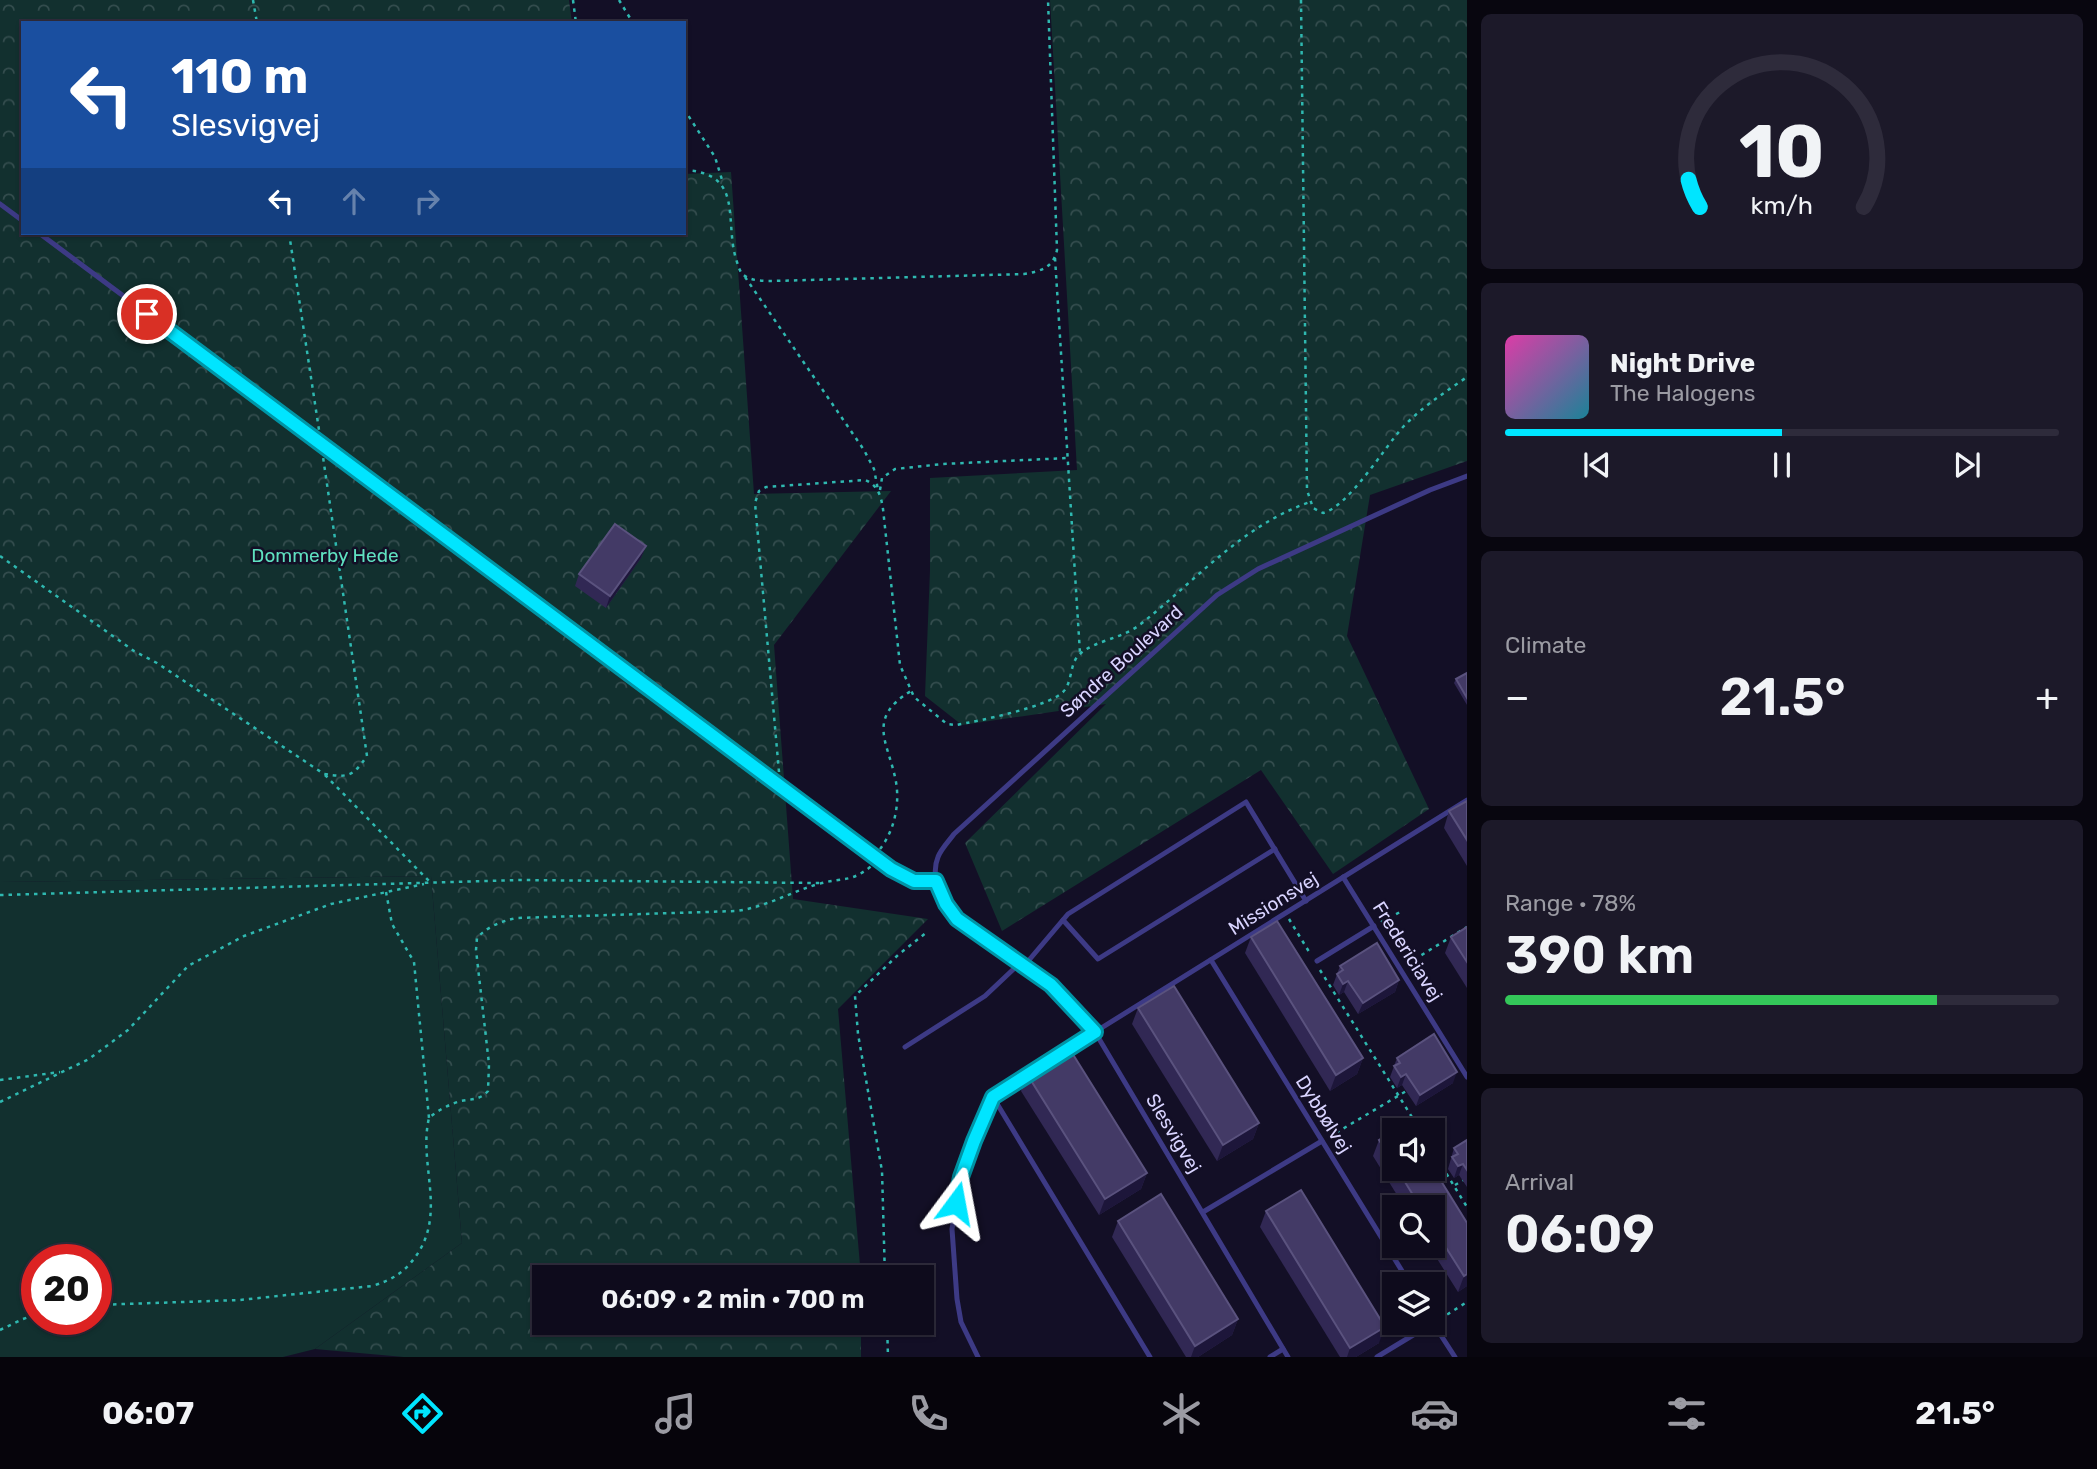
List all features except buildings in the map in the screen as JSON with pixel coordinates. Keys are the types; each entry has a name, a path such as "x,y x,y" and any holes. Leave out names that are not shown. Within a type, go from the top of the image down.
{"lane":[{"path":"0,204 21,220"},
{"path":"41,235 877,858 914,881 936,881"},
{"name":"Søndre Boulevard","path":"936,881 937,858 954,834 1217,595 1258,569 1430,490 1467,476"},
{"name":"Missionsvej","path":"1061,1054 1467,800"},
{"path":"905,1047 985,996 1022,964 1068,914 1246,802 1306,901"},
{"path":"1063,920 1098,959 1275,849"},
{"name":"Fredericiavej","path":"1343,877 1467,1077"},
{"name":"Slesvigvej","path":"936,881 946,904 957,919 1051,985 1095,1032 1288,1357"},
{"path":"1317,961 1374,926"},
{"name":"Dybbølvej","path":"1211,960 1403,1272"},
{"path":"978,1357 961,1322 957,1298 952,1229 961,1177 993,1097 1038,1068"},
{"path":"993,1097 1150,1357"},
{"path":"1203,1212 1322,1141"},
{"path":"1377,1357 1413,1335"},
{"path":"1441,1335 1455,1357"},
{"path":"1270,1357 1283,1349"}],"path":[{"path":"253,0 257,21"},
{"path":"573,0 576,21"},
{"path":"619,0 632,21"},
{"path":"743,274 752,279 772,281 1024,274 1044,270 1055,258 1058,250 1048,0"},
{"path":"1301,0 1307,490 1313,508 1323,513 1337,506 1422,408 1467,377"},
{"path":"686,112 715,157 729,204 734,256 740,270 864,450 874,469 883,509 900,665 911,691 923,706 947,724 973,722 1055,698 1064,691 1075,659 1080,653 1089,647 1127,634 1245,537 1287,510 1310,502"},
{"path":"686,170 698,170 713,176 725,191"},
{"path":"289,235 367,756 355,773 342,777 324,774"},
{"path":"1055,258 1080,653"},
{"path":"879,493 882,478 895,470 943,464 1068,458"},
{"path":"780,786 756,497 766,486 865,480 875,486 879,493"},
{"path":"0,556 134,651 157,663 324,774 430,883"},
{"path":"0,895 521,880 843,881 859,876 877,858 893,825 897,785 883,737 883,726 893,706 911,691"},
{"path":"0,1102 89,1059 128,1030 188,966 244,936 331,904 430,883"},
{"path":"429,1118 444,1107 483,1097 488,1091 489,1064 476,950 477,938 486,929 516,918 737,911 755,908 822,883"},
{"path":"112,1304 240,1300 372,1286 389,1281 404,1272 425,1242 430,1225 432,1196 426,1129 429,1118 414,962 392,924 386,892"},
{"path":"1374,926 1402,911"},
{"path":"1286,914 1413,1118"},
{"path":"885,1265 882,1171 858,1034 855,996 927,932"},
{"path":"0,1080 63,1071"},
{"path":"1322,1141 1410,1089"},
{"path":"1445,1171 1467,1207"},
{"path":"1454,1186 1467,1178"},
{"path":"1445,1316 1467,1302"},
{"path":"0,1331 21,1320"},
{"path":"887,1335 888,1357"}],"green space":[{"name":"Dommerby Hede","path":"0,0 569,0 572,21 21,21 21,235 686,235 686,174 731,172 754,494 891,491 774,645 793,899 928,919 838,1009 860,1265 532,1265 532,1335 861,1335 861,1357 404,1357 315,1349 462,1243 431,876 0,882"},
{"path":"1050,0 1467,0 1467,461 1370,495 1347,636 1429,809 1333,874 1261,770 1002,931 965,843 1106,704 962,725 925,696 930,571 930,478 1077,470"},
{"path":"431,876 462,1243 315,1349 283,1357 0,1357 0,882"}],"route":[{"path":"147,314 891,869 914,881 936,881 946,904 957,919 1051,985 1095,1032 993,1097 961,1177 956,1203"}]}
